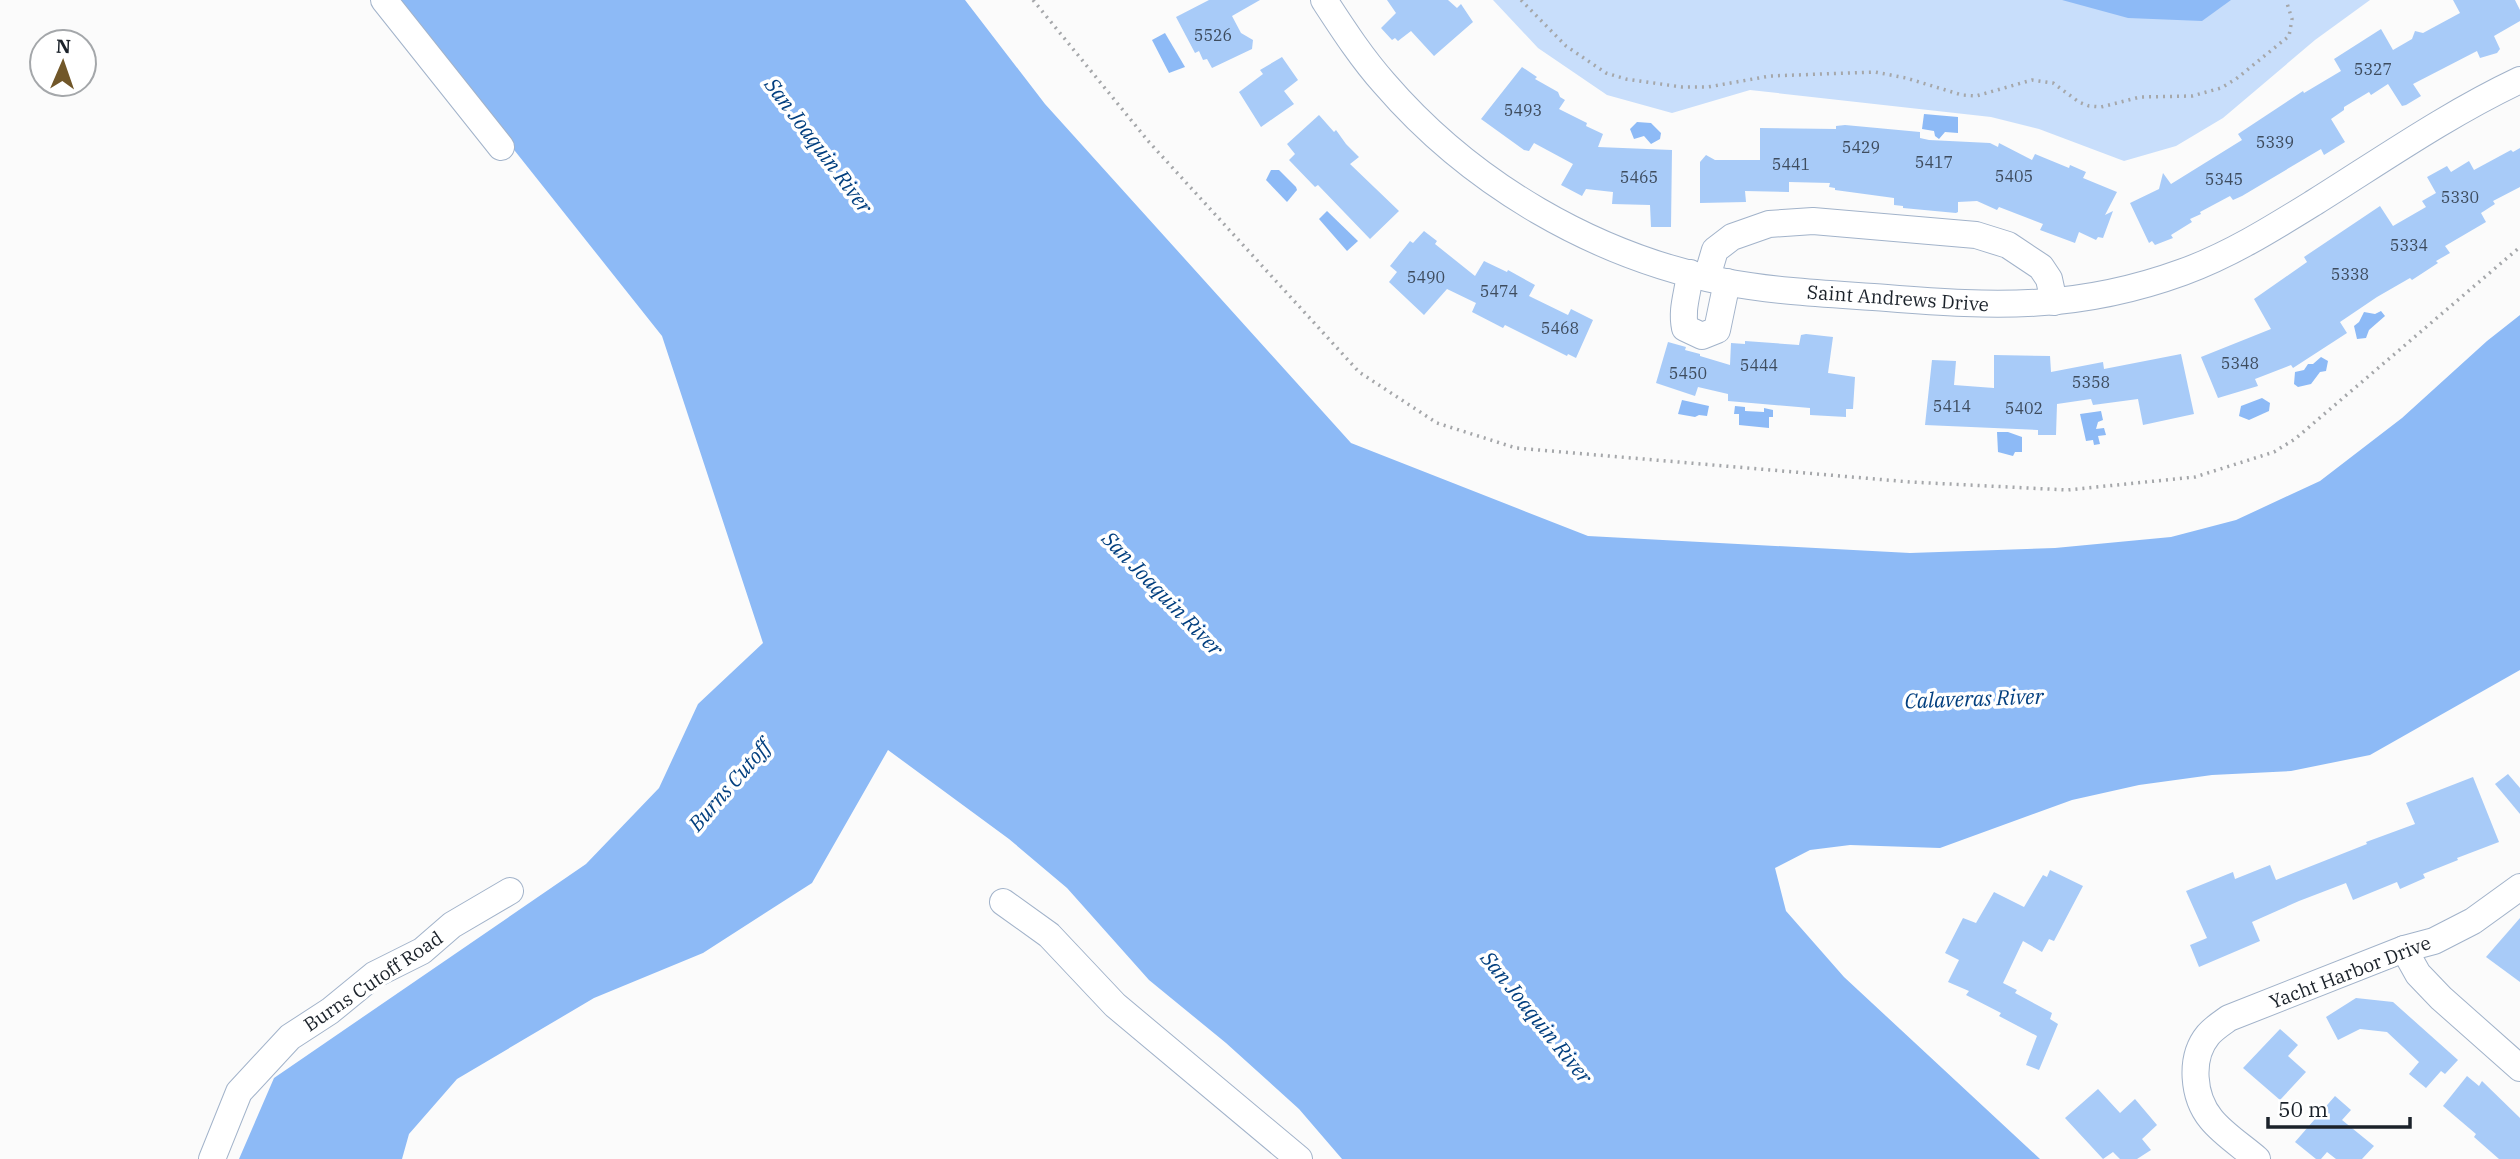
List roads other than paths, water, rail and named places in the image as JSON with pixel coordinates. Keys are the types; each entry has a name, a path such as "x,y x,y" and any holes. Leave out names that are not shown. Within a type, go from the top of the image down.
{"street":[{"path":"384,0 501,147"},
{"name":"Saint Andrews Drive","path":"1324,0 1351,41 1384,83 1420,121 1493,182 1537,211 1584,235 1633,256 1708,277 1776,290 1962,304 1992,305 2090,298 2141,286 2186,271 2275,227 2448,119 2520,80"},
{"path":"1708,277 1715,250 1732,237 1769,224 1814,221 1976,235 2008,245 2041,267 2049,279 2054,302"},
{"name":"Yacht Harbor Drive","path":"2257,1159 2210,1118 2197,1088 2198,1056 2206,1037 2229,1018 2404,949 2434,941 2473,921 2520,887"},
{"name":"Burns Cutoff Road","path":"212,1159 239,1092 290,1037 330,1011 374,975 422,951 452,925 510,891"},
{"path":"1003,902 1049,935 1115,1005 1298,1159"},
{"path":"2404,949 2418,974 2441,998 2520,1068"}],"water":[{"path":"395,0 965,0 1045,104 1351,443 1588,536 1910,553 2055,548 2171,537 2236,520 2320,481 2402,418 2487,341 2520,315 2520,670 2370,755 2291,771 2212,775 2139,785 2072,800 1940,848 1850,845 1810,850 1775,868 1786,911 1844,977 2040,1159 1342,1159 1299,1109 1226,1043 1149,980 1067,888 1009,839 888,750 812,883 703,953 594,998 457,1079 409,1134 402,1159 239,1159 274,1078 586,864 659,788 698,704 763,643 662,336"},
{"path":"2062,0 2231,0 2202,21 2128,18"},
{"path":"1165,33 1185,67 1169,73 1152,40"},
{"path":"1924,114 1958,117 1958,133 1945,132 1939,139 1934,131 1922,129"},
{"path":"1637,122 1651,123 1661,133 1660,139 1651,144 1644,136 1634,139 1630,129"},
{"path":"1271,170 1279,170 1296,187 1297,190 1287,202 1266,180"},
{"path":"1327,211 1358,241 1347,251 1319,219"},
{"path":"2381,311 2385,316 2369,330 2366,338 2357,339 2354,326 2364,312 2375,314"},
{"path":"2321,357 2328,361 2326,371 2320,372 2311,384 2298,387 2294,384 2295,372 2304,370 2308,364 2313,364"},
{"path":"2262,398 2270,403 2269,411 2249,420 2239,416 2241,406"},
{"path":"1682,400 1709,406 1707,416 1678,414"},
{"path":"1735,406 1745,407 1745,411 1764,412 1764,408 1773,410 1773,417 1769,417 1769,428 1739,425 1739,414 1734,414"},
{"path":"2101,411 2103,420 2098,422 2096,429 2104,428 2106,435 2098,436 2100,444 2094,445 2093,440 2086,441 2080,414"},
{"path":"1997,432 2008,432 2022,437 2022,452 2015,452 2013,456 1998,452"}],"water label":[{"name":"San Joaquin River","path":"819,145"},
{"name":"San Joaquin River","path":"1163,593"},
{"name":"Calaveras River","path":"1974,698"},
{"name":"Burns Cutoff","path":"729,785"},
{"name":"San Joaquin River","path":"1537,1017"}]}
